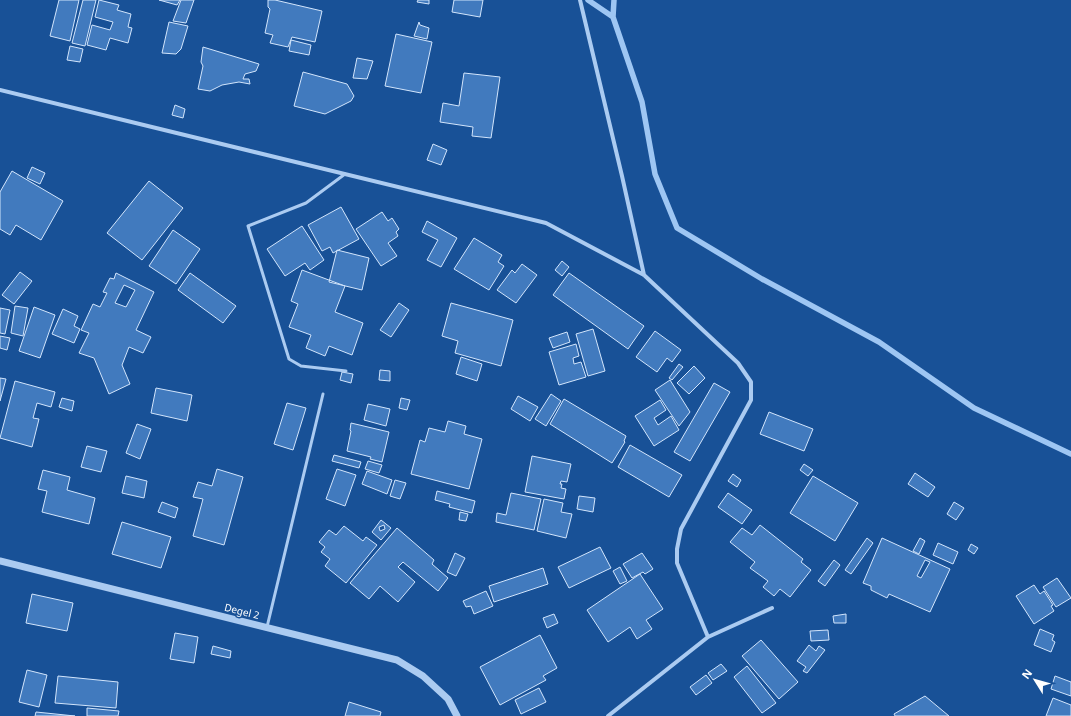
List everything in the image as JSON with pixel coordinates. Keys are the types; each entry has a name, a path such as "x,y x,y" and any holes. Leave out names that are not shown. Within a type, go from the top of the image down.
{"street":[{"path":"580,0 644,275"},
{"path":"0,90 546,223 644,275 738,363 751,382 751,400 681,529 677,549 677,563 708,638"},
{"name":"Degel 2","path":"0,561 397,660 423,676 448,700 457,716"},
{"path":"608,716 708,638 772,608"}],"lane":[{"path":"345,174 306,203 248,226 289,359 300,366 346,371"},
{"path":"267,627 323,394"}],"building":[{"path":"59,0 79,0 70,41 50,36"},
{"path":"83,0 96,0 85,46 72,43"},
{"path":"99,0 119,5 117,10 131,14 128,27 132,28 128,43 110,38 106,50 87,45 92,25 110,30 113,22 95,17"},
{"path":"159,0 180,0 177,5"},
{"path":"181,0 194,0 186,23 173,21"},
{"path":"268,0 275,0 322,11 315,42 292,37 288,47 270,43 273,35 265,33 270,9 268,7"},
{"path":"418,0 429,0 429,4 417,2"},
{"path":"454,0 483,0 480,17 452,12"},
{"path":"169,22 188,26 181,49 176,54 162,53"},
{"path":"419,22 420,25 429,28 427,39 414,36"},
{"path":"396,34 432,42 421,93 385,86"},
{"path":"291,40 311,45 309,55 289,51"},
{"path":"70,46 83,49 80,62 67,60"},
{"path":"203,47 259,64 256,71 245,74 243,79 249,79 250,84 239,82 222,85 210,91 198,89 203,66 201,62"},
{"path":"357,58 373,61 367,79 353,78"},
{"path":"303,72 347,84 354,96 351,101 325,114 294,106"},
{"path":"464,73 500,77 491,138 472,136 473,127 440,122 443,103 459,106"},
{"path":"175,105 185,109 183,118 172,115"},
{"path":"433,144 447,150 441,165 427,160"},
{"path":"32,167 45,173 40,184 27,178"},
{"path":"12,171 63,201 41,240 16,225 10,235 0,229 0,192"},
{"path":"149,181 183,208 142,260 107,233"},
{"path":"341,207 359,239 333,253 330,247 322,251 308,225"},
{"path":"382,212 388,221 392,218 399,229 396,232 398,236 388,243 397,256 381,266 356,229"},
{"path":"427,221 457,238 441,267 427,260 438,240 422,232"},
{"path":"302,226 324,260 310,270 305,263 285,276 267,249"},
{"path":"173,230 200,249 176,284 149,266"},
{"path":"474,238 502,255 498,262 504,266 489,290 454,269"},
{"path":"337,250 369,258 362,290 329,282"},
{"path":"562,261 569,267 562,276 555,270"},
{"path":"522,264 537,275 516,303 497,290 512,270 515,273"},
{"path":"302,270 345,286 335,312 363,323 352,355 329,346 325,356 306,348 311,335 289,327 298,304 291,301"},
{"path":"20,272 32,281 14,304 2,295"},
{"path":"116,273 154,292 136,330 151,337 143,353 129,347 122,365 130,384 109,394 94,358 79,353 89,333 81,330 93,304 100,307 107,293 103,292 110,278 114,279","holes":["124,285 135,290 126,307 115,303"]},
{"path":"190,273 236,306 223,323 178,290"},
{"path":"569,273 644,326 628,349 553,295"},
{"path":"399,303 409,310 391,337 380,330"},
{"path":"451,303 513,320 501,366 455,353 458,341 442,336"},
{"path":"15,306 28,308 23,336 11,333"},
{"path":"34,307 55,315 40,358 19,351"},
{"path":"0,308 10,310 5,334 0,333"},
{"path":"63,309 78,316 74,326 80,329 74,343 52,334"},
{"path":"593,329 605,371 588,376 576,334"},
{"path":"655,331 681,350 672,362 667,358 657,372 636,357"},
{"path":"567,332 570,342 553,348 549,338"},
{"path":"0,336 10,338 7,350 0,348"},
{"path":"576,344 579,356 573,358 574,364 581,362 586,377 559,385 549,352"},
{"path":"461,357 482,364 477,381 456,374"},
{"path":"679,364 683,367 672,380 669,378"},
{"path":"694,366 705,378 689,394 677,383"},
{"path":"380,370 390,371 390,381 379,380"},
{"path":"342,372 353,374 351,383 340,380"},
{"path":"0,378 6,379 0,401"},
{"path":"670,380 690,412 679,426 655,390"},
{"path":"15,381 55,392 51,407 37,403 33,418 39,419 32,447 0,438"},
{"path":"714,383 730,392 690,461 674,452"},
{"path":"156,388 192,395 187,421 151,413"},
{"path":"551,394 561,401 546,426 535,419"},
{"path":"518,396 538,407 530,421 511,409"},
{"path":"62,398 74,401 72,411 59,407"},
{"path":"401,398 410,400 407,410 399,408"},
{"path":"564,399 626,436 625,442 612,463 550,424"},
{"path":"660,400 666,410 654,418 658,425 671,416 679,430 654,446 635,416"},
{"path":"287,403 306,408 293,450 274,444"},
{"path":"368,404 390,409 386,426 364,420"},
{"path":"769,412 813,429 804,451 760,434"},
{"path":"448,421 466,426 464,434 482,439 469,489 411,474 420,440 425,442 429,428 445,432"},
{"path":"351,423 389,432 382,462 370,459 371,457 347,451"},
{"path":"137,424 151,429 140,459 126,453"},
{"path":"630,445 682,475 669,497 618,467"},
{"path":"87,446 107,451 101,472 81,467"},
{"path":"334,455 361,462 359,468 332,461"},
{"path":"532,456 571,464 567,482 561,481 560,484 562,484 561,488 566,489 564,499 525,492"},
{"path":"368,461 382,465 379,473 365,469"},
{"path":"804,464 813,470 808,476 800,470"},
{"path":"217,469 243,477 224,545 193,536 203,499 193,497 198,482 212,486"},
{"path":"337,469 356,475 345,506 326,499"},
{"path":"43,470 70,477 67,490 95,498 89,524 42,512 47,491 38,489"},
{"path":"367,471 392,480 387,494 362,484"},
{"path":"915,473 935,487 928,497 908,484"},
{"path":"733,474 741,480 737,487 728,481"},
{"path":"126,476 147,481 144,498 122,493"},
{"path":"813,476 858,503 835,541 790,513"},
{"path":"395,480 406,483 400,499 390,496"},
{"path":"437,491 475,501 472,513 449,507 450,504 435,500"},
{"path":"511,493 541,499 534,530 496,522 497,513 506,515"},
{"path":"728,493 752,510 742,524 718,507"},
{"path":"579,496 595,498 593,512 577,509"},
{"path":"544,499 563,503 561,512 572,514 566,538 537,531"},
{"path":"162,502 178,508 175,518 158,512"},
{"path":"954,502 964,508 956,520 947,514"},
{"path":"460,512 468,514 466,521 459,520"},
{"path":"381,520 391,528 381,540 372,532","holes":["384,525 385,529 380,531 379,527"]},
{"path":"122,522 171,537 161,568 112,554"},
{"path":"760,525 803,559 801,562 811,570 790,597 780,589 774,596 763,587 768,581 750,568 755,562 730,542 742,528 752,535"},
{"path":"344,526 363,541 366,537 377,545 346,583 325,566 330,559 321,552 325,547 319,542 329,530 336,535"},
{"path":"397,528 434,560 432,564 448,578 438,591 403,562 398,567 415,582 398,602 380,586 369,599 350,583"},
{"path":"867,538 873,543 851,574 845,570"},
{"path":"882,538 950,569 930,612 889,594 887,598 871,590 871,586 863,583","holes":["925,560 930,562 921,578 917,576"]},
{"path":"920,538 925,541 919,554 913,551"},
{"path":"938,543 958,552 953,564 933,555"},
{"path":"971,544 978,548 974,554 968,550"},
{"path":"600,547 611,568 569,588 558,567"},
{"path":"455,553 465,558 456,576 447,572"},
{"path":"642,553 653,569 645,574 643,572 632,578 623,564"},
{"path":"834,560 840,565 825,586 818,581"},
{"path":"620,567 627,581 620,584 613,571"},
{"path":"543,568 548,584 494,602 489,586"},
{"path":"640,574 663,609 646,620 652,629 637,639 630,627 608,642 587,610"},
{"path":"1057,578 1071,598 1056,607 1043,587"},
{"path":"1034,585 1040,594 1044,591 1053,605 1051,606 1054,611 1034,624 1016,596"},
{"path":"486,591 493,606 474,614 471,606 466,607 463,601"},
{"path":"32,594 73,603 67,631 26,623"},
{"path":"554,614 558,623 547,628 543,618"},
{"path":"846,614 846,623 834,623 833,616"},
{"path":"1040,629 1054,635 1052,640 1055,642 1051,652 1034,645"},
{"path":"828,630 829,640 811,641 810,631"},
{"path":"175,633 198,637 194,663 170,659"},
{"path":"540,635 557,668 543,676 546,680 500,705 480,667"},
{"path":"761,640 798,682 779,699 742,656"},
{"path":"809,645 816,651 819,646 825,650 807,673 803,671 806,667 797,661"},
{"path":"213,646 231,651 230,658 211,654"},
{"path":"721,664 727,671 713,680 708,673"},
{"path":"747,666 776,703 762,713 734,677"},
{"path":"27,670 47,675 39,707 19,702"},
{"path":"706,675 712,683 696,695 690,687"},
{"path":"58,676 118,682 116,708 55,703"},
{"path":"1055,676 1071,682 1071,696 1051,689"},
{"path":"539,688 546,702 521,714 515,700"},
{"path":"925,696 949,716 895,716 894,714"},
{"path":"1053,698 1071,705 1071,716 1046,716"},
{"path":"349,702 381,712 380,716 345,716"},
{"path":"87,708 119,711 118,716 87,716"},
{"path":"36,712 75,716 35,716"}],"waterway":[{"path":"588,0 613,17"},
{"path":"614,0 613,17 642,102 655,174 677,228 762,279 879,342 974,408 1071,454"}]}
